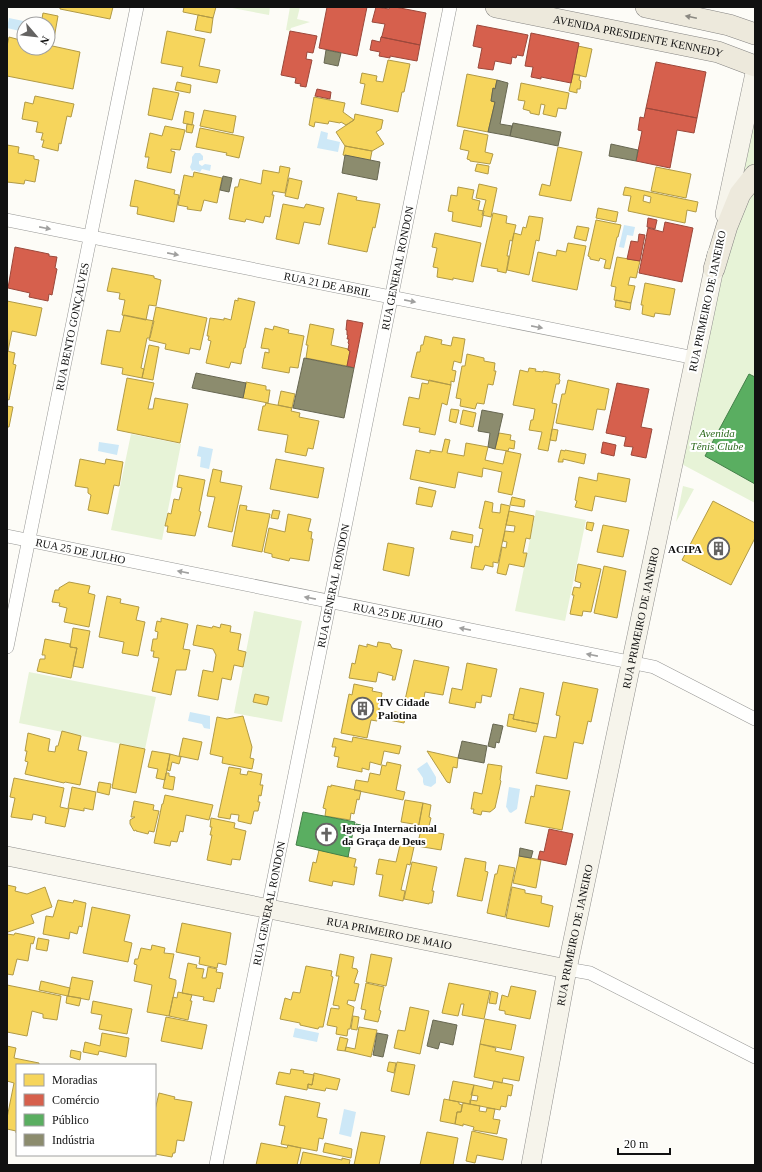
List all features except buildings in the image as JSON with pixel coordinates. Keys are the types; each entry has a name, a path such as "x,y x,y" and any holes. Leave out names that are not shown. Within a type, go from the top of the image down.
{"main road":[{"name":"AVENIDA PRESIDENTE KENNEDY","path":"496,7 718,52 755,66"},
{"path":"646,7 729,25 755,34"},
{"path":"714,269 727,226 740,194 755,175"}],"street":[{"name":"RUA BENTO GONÇALVES","path":"7,647 137,7"},
{"name":"RUA GENERAL RONDON","path":"216,1165 450,7"},
{"name":"RUA PRIMEIRO DE JANEIRO","path":"531,1165 567,969 755,72"},
{"name":"RUA 21 DE ABRIL","path":"7,220 695,358"},
{"name":"RUA 25 DE JULHO","path":"7,536 654,667 755,719"},
{"name":"RUA PRIMEIRO DE MAIO","path":"7,856 590,973 755,1058"}],"green space":[{"path":"227,7 270,7 269,15"},
{"path":"290,7 300,7 297,19 310,22 291,28 290,31 286,30"},
{"path":"755,94 755,166 736,188"},
{"name":"Avenida Tênis Clube","path":"755,175 755,503 674,460 714,269"},
{"path":"131,434 181,444 162,540 111,530"},
{"path":"683,486 694,489 676,522"},
{"path":"536,510 586,520 565,621 515,611"},
{"path":"254,611 302,621 282,722 234,713"},
{"path":"29,672 156,697 145,749 19,723"}],"water":[{"path":"9,18 16,19 16,30 7,28"},
{"path":"321,131 328,133 327,139 340,142 338,152 317,148"},
{"path":"195,153 200,153 203,156 203,160 199,161 199,164 202,166 205,164 211,165 210,171 202,169 200,172 194,170 192,171 190,167 192,157"},
{"path":"624,225 635,227 633,236 627,235 624,248 619,247"},
{"path":"99,442 119,445 117,455 98,451"},
{"path":"199,446 213,449 209,469 200,467 201,457 197,456"},
{"path":"190,712 210,716 210,729 204,728 202,724 188,721"},
{"path":"427,762 436,777 436,783 431,787 424,785 423,778 417,769"},
{"path":"509,787 520,789 517,809 511,813 506,807"},
{"path":"295,1028 319,1033 317,1042 293,1037"},
{"path":"344,1109 356,1112 351,1137 339,1134"}],"place":[{"name":"ACIPA","path":"718,549"},
{"name":"TV Cidade Palotina","path":"363,708"},
{"name":"Igreja Internacional da Graça de Deus","path":"326,834"}]}
